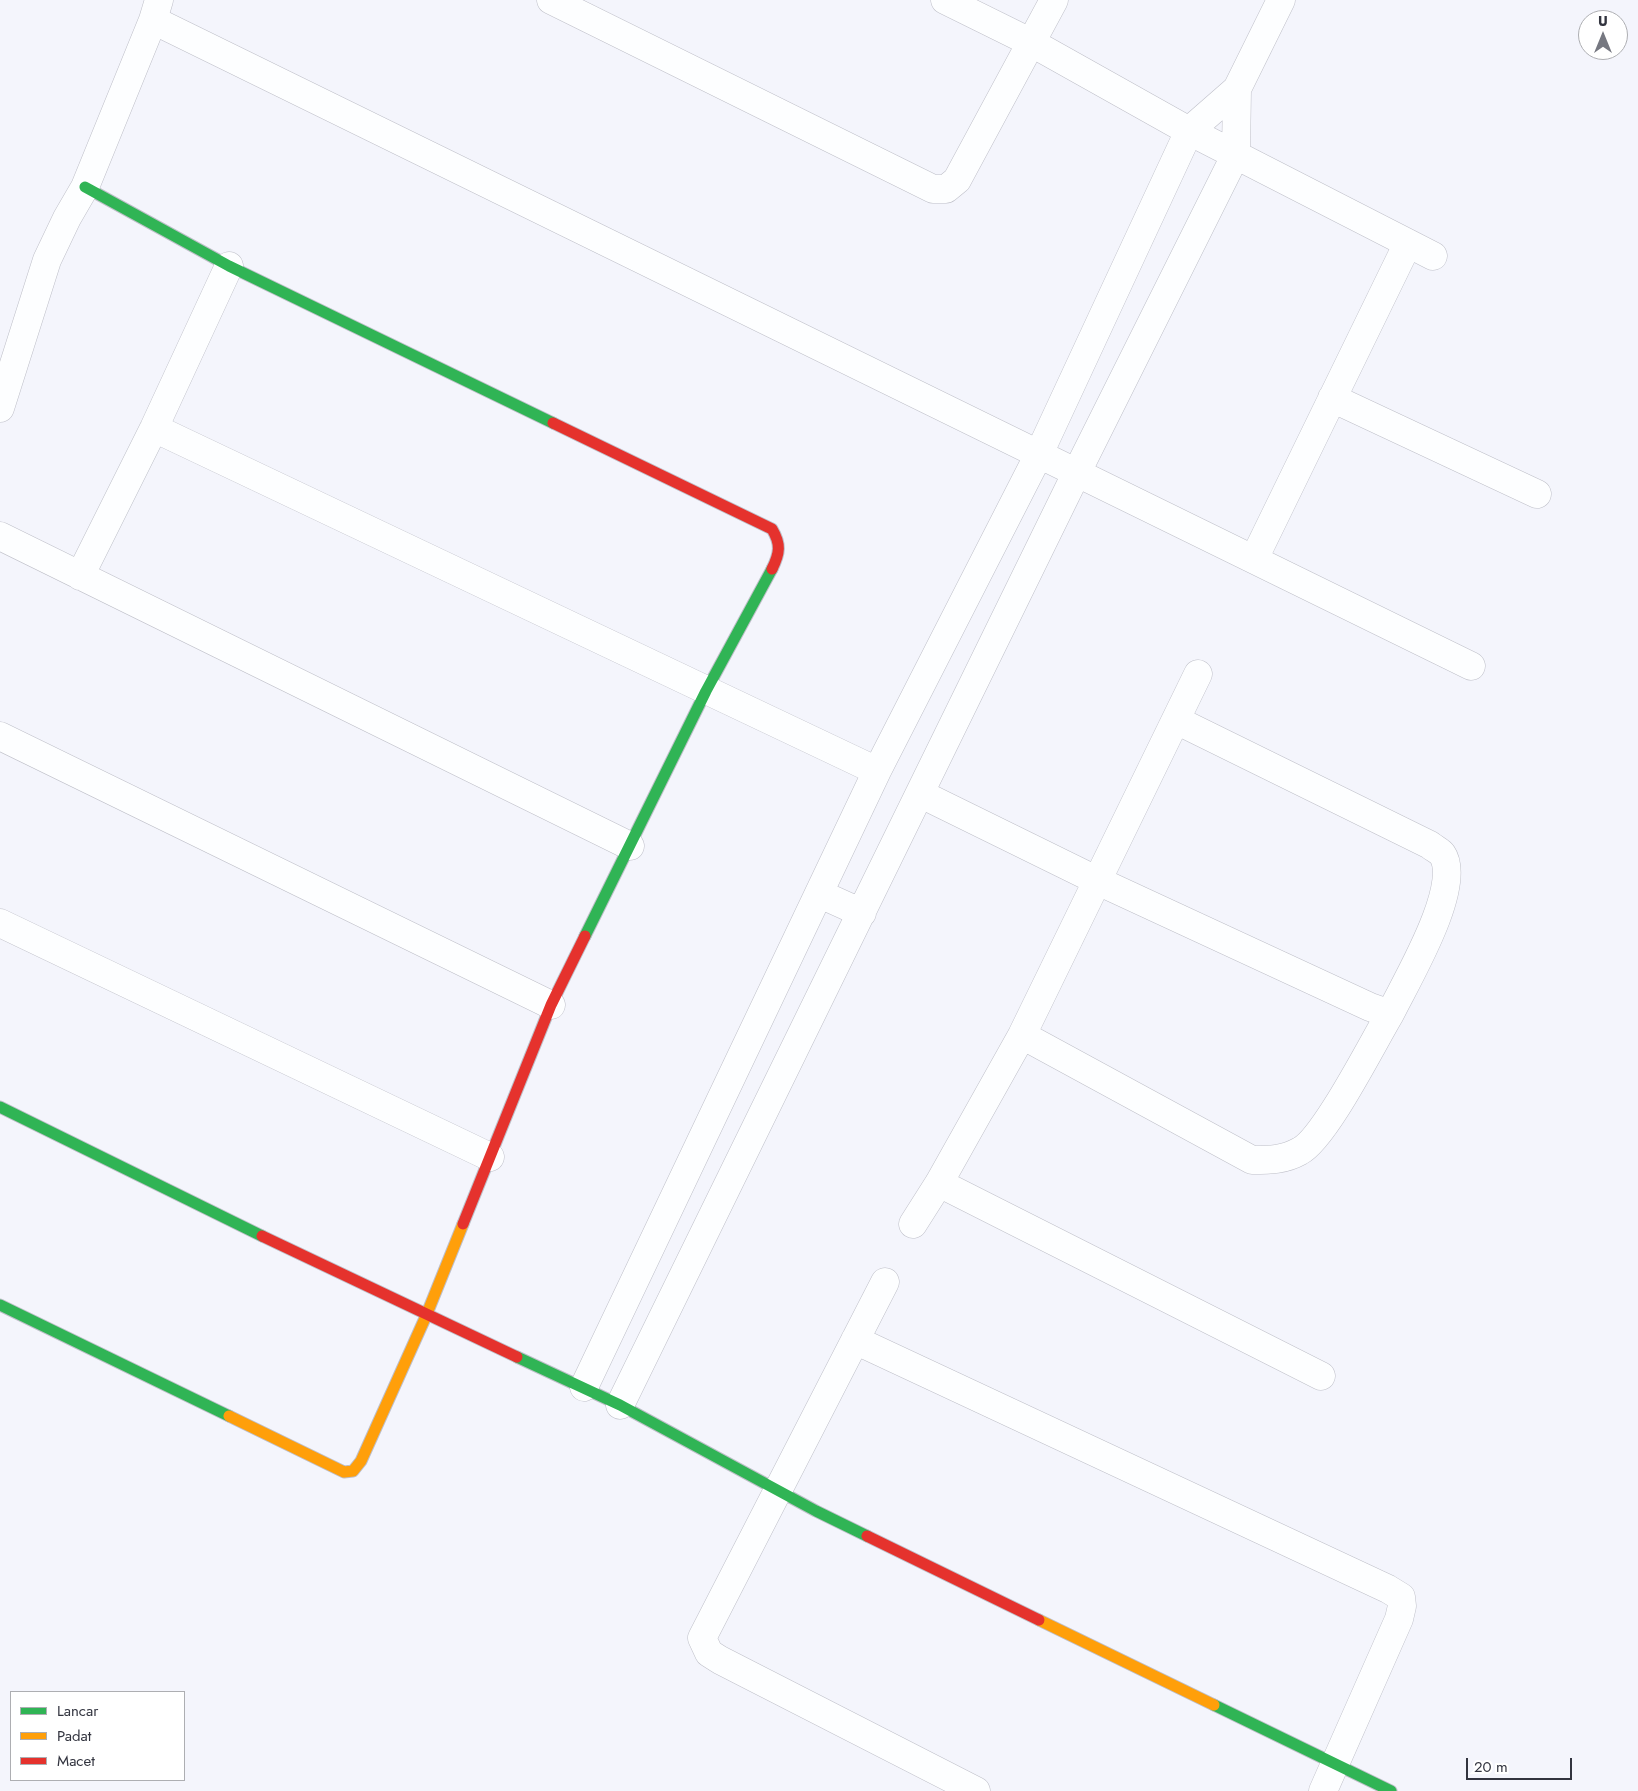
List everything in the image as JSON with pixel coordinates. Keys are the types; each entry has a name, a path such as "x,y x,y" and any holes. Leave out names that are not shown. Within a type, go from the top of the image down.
{"street":[{"path":"944,0 1032,43 1189,131 1433,256"},
{"path":"554,1 934,190 946,189 957,180 1054,0"},
{"path":"584,1387 877,771 1038,456 1189,131 1236,89 1281,0"},
{"path":"0,408 47,260 67,218 85,187 156,10 1038,456 1077,472 1471,666"},
{"path":"620,1405 921,794 1077,472 1236,154 1236,89"},
{"path":"0,1305 344,1472 353,1471 361,1461 426,1316 551,1005 706,690 779,556 779,541 772,529 229,266 85,187"},
{"path":"1254,559 1408,243"},
{"path":"80,576 154,428 229,266"},
{"path":"1332,398 1537,494"},
{"path":"154,428 877,771"},
{"path":"0,536 630,846"},
{"path":"913,1224 939,1183 1022,1035 1198,674"},
{"path":"1022,1035 1252,1160 1280,1160 1302,1151 1324,1127 1390,1014 1441,910 1447,867 1442,854 1430,845 1176,720"},
{"path":"0,736 551,1005"},
{"path":"921,794 1098,881 1370,1007 1390,1014"},
{"path":"820,894 862,913"},
{"path":"0,923 490,1157"},
{"path":"0,1107 426,1316 584,1387 779,1491 1391,1791"},
{"path":"939,1183 1321,1376"},
{"path":"885,1282 702,1638 704,1646 709,1653 720,1660 976,1791"},
{"path":"855,1340 1388,1589 1401,1597 1402,1606 1399,1619 1323,1791"}],"traffic: fast":[{"path":"85,187 229,266 553,423"},
{"path":"585,936 706,691 772,569"},
{"path":"0,1107 262,1236"},
{"path":"0,1305 229,1416"},
{"path":"517,1357 620,1405 816,1511 867,1536"},
{"path":"1214,1705 1391,1791"}],"traffic: slow":[{"path":"229,1416 344,1472 353,1471 361,1461 426,1316 463,1224"},
{"path":"1039,1620 1214,1705"}],"traffic: jam":[{"path":"553,423 772,529 778,544 777,558 772,569"},
{"path":"463,1224 551,1005 585,936"},
{"path":"262,1236 517,1357"},
{"path":"867,1536 1039,1620"}]}
